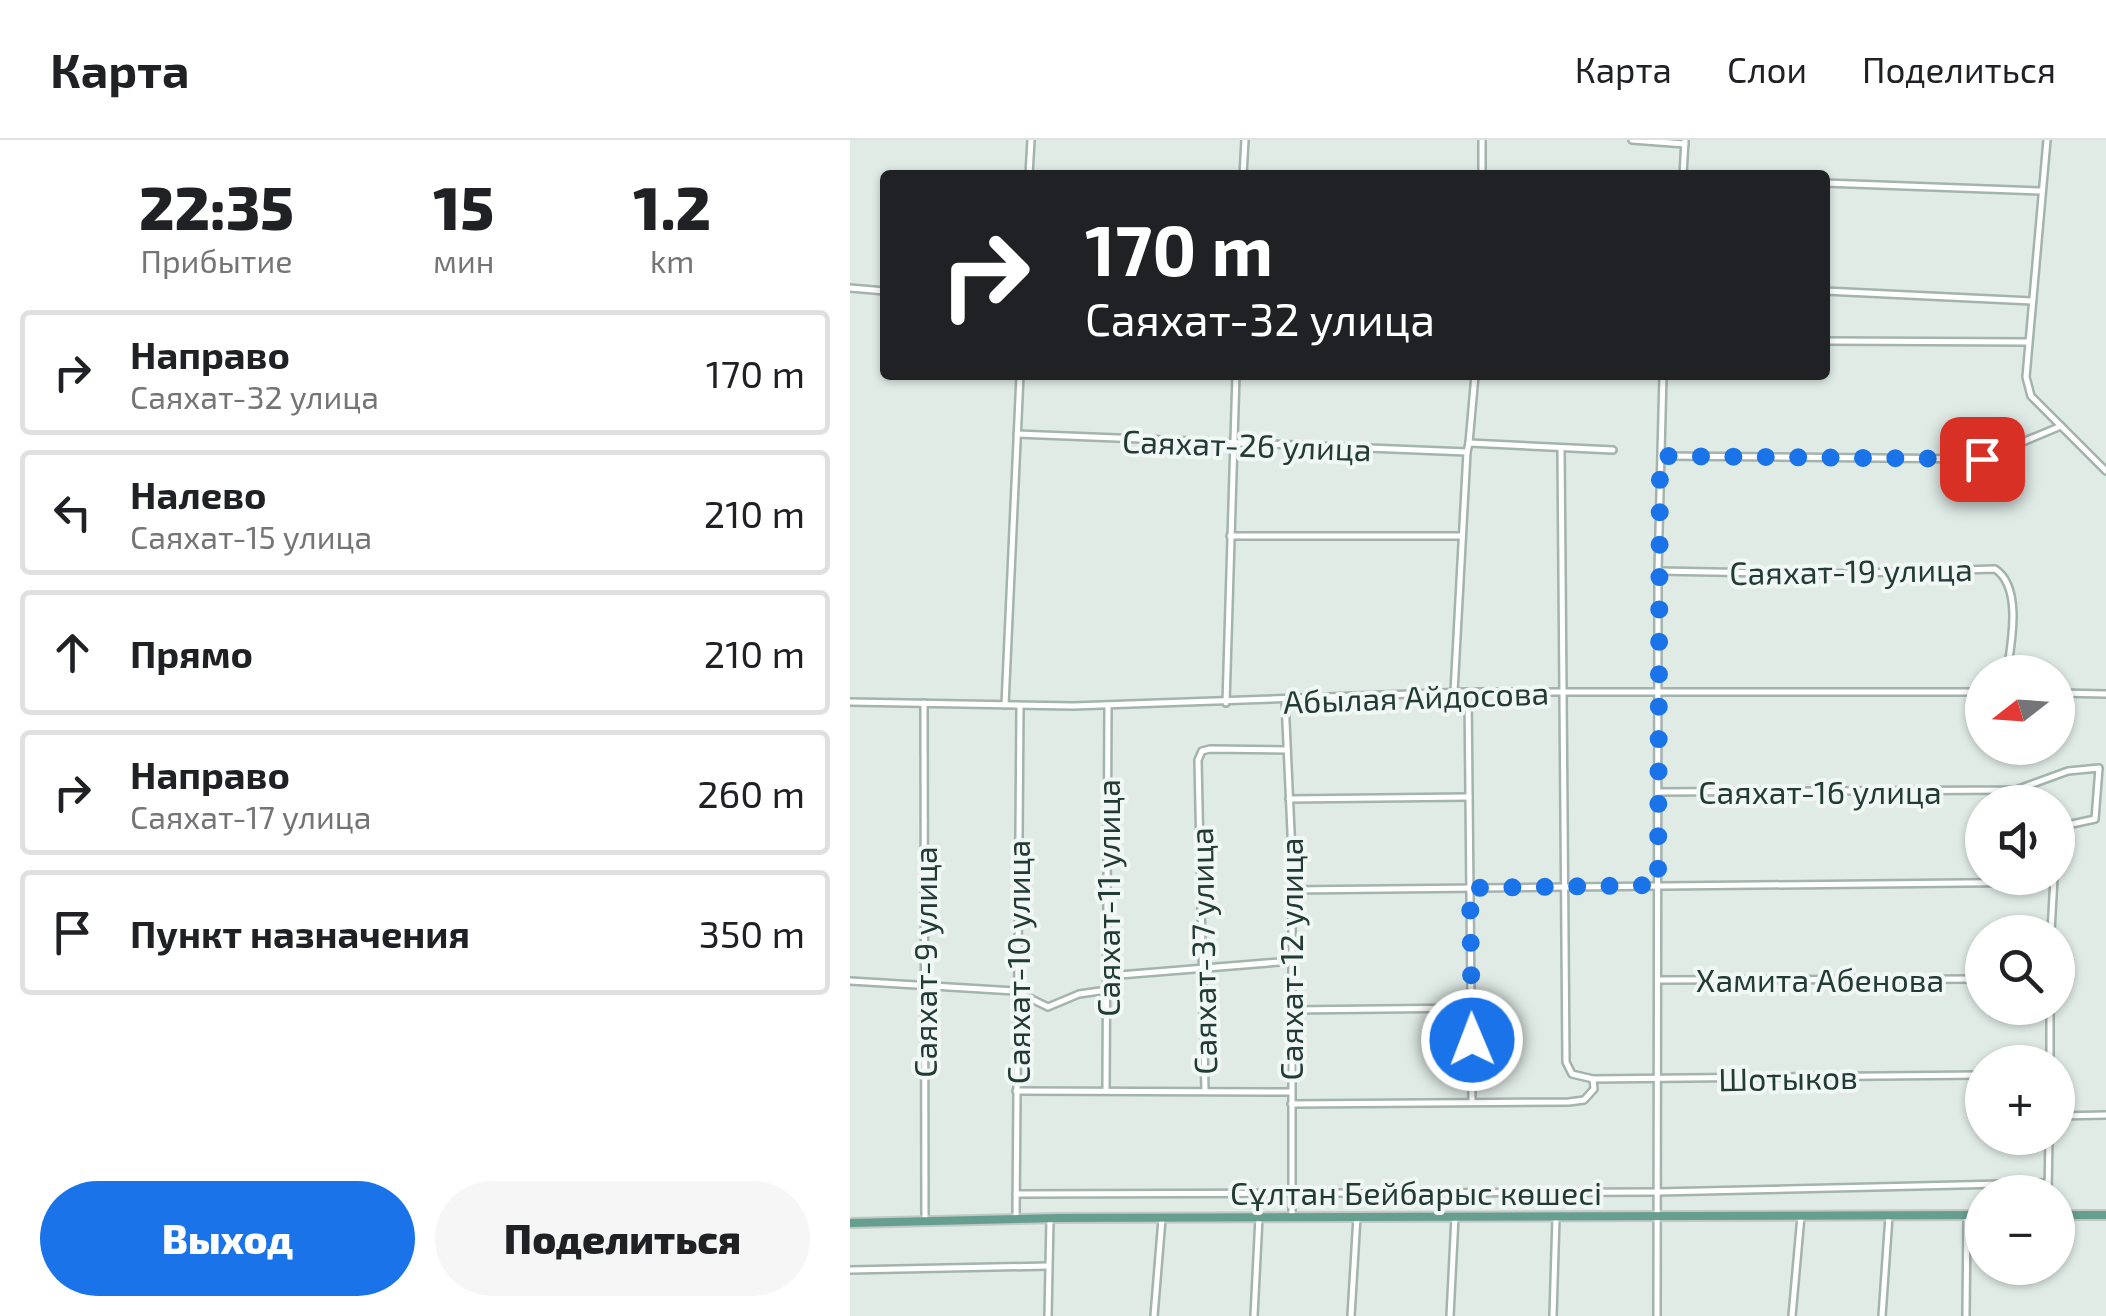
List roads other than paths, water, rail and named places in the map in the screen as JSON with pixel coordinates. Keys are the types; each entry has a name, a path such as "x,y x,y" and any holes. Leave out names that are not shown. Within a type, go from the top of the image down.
{"main road":[{"path":"2075,1215 2106,1215"},
{"name":"Сұлтан Бейбарыс көшесі","path":"850,1223 1050,1218 1965,1216"}],"street":[{"path":"1029,170 1031,140"},
{"path":"1243,170 1245,140"},
{"path":"1482,140 1482,170"},
{"path":"1632,140 1685,142 1683,170"},
{"path":"2047,140 2026,377 2031,396 2106,470"},
{"path":"1830,183 2042,192"},
{"path":"850,288 880,290"},
{"path":"1830,292 2032,301"},
{"path":"1830,341 2028,342"},
{"path":"1004,705 1020,380"},
{"path":"1226,703 1236,380"},
{"path":"1454,692 1475,380"},
{"path":"1657,1316 1661,1080 1658,571 1663,380"},
{"path":"1660,456 1982,459 2061,426"},
{"name":"Саяхат-26 улица","path":"1017,434 1468,452"},
{"path":"1469,443 1614,450"},
{"path":"1291,1104 1569,1102 1590,1096 1594,1078 1572,1074 1566,1062 1562,449"},
{"path":"1230,536 1462,536"},
{"name":"Саяхат-19 улица","path":"1658,571 1828,574 1995,569 2010,587 2010,655"},
{"name":"Абылая Айдосова","path":"850,702 1020,706 1226,703 1454,692 1965,692"},
{"path":"1468,692 1472,1102"},
{"path":"2075,694 2106,694"},
{"name":"Саяхат-12 улица","path":"1285,700 1292,890 1292,1217"},
{"name":"Саяхат-9 улица","path":"924,703 925,1222"},
{"name":"Саяхат-11 улица","path":"1106,1090 1108,705"},
{"name":"Саяхат-10 улица","path":"1016,1219 1020,706"},
{"name":"Саяхат-37 улица","path":"1205,1091 1198,811 1202,751 1287,750"},
{"name":"Саяхат-16 улица","path":"2030,785 2068,771 2099,768 2096,819 2075,823"},
{"name":"Саяхат-16 улица","path":"1658,792 1965,790"},
{"path":"1288,798 1469,796"},
{"path":"1292,890 1965,881"},
{"path":"1107,976 1292,962"},
{"name":"Хамита Абенова","path":"1658,980 1965,979"},
{"path":"850,981 1015,991 1048,1008 1079,994 1107,990"},
{"path":"1292,1010 1472,1008"},
{"name":"Шотыков","path":"1594,1078 1965,1075"},
{"path":"1016,1091 1291,1092"},
{"path":"2075,1116 2106,1115"},
{"path":"1016,1194 1658,1192 1965,1185"},
{"path":"1792,1316 1801,1216"},
{"path":"1882,1316 1889,1216"},
{"path":"1350,1316 1357,1217"},
{"path":"1450,1316 1455,1217"},
{"path":"1553,1316 1556,1217"},
{"path":"1048,1316 1050,1218"},
{"path":"1154,1316 1162,1218"},
{"path":"1254,1316 1259,1218"},
{"path":"850,1270 1048,1266"},
{"path":"1966,1285 1966,1316"}]}
